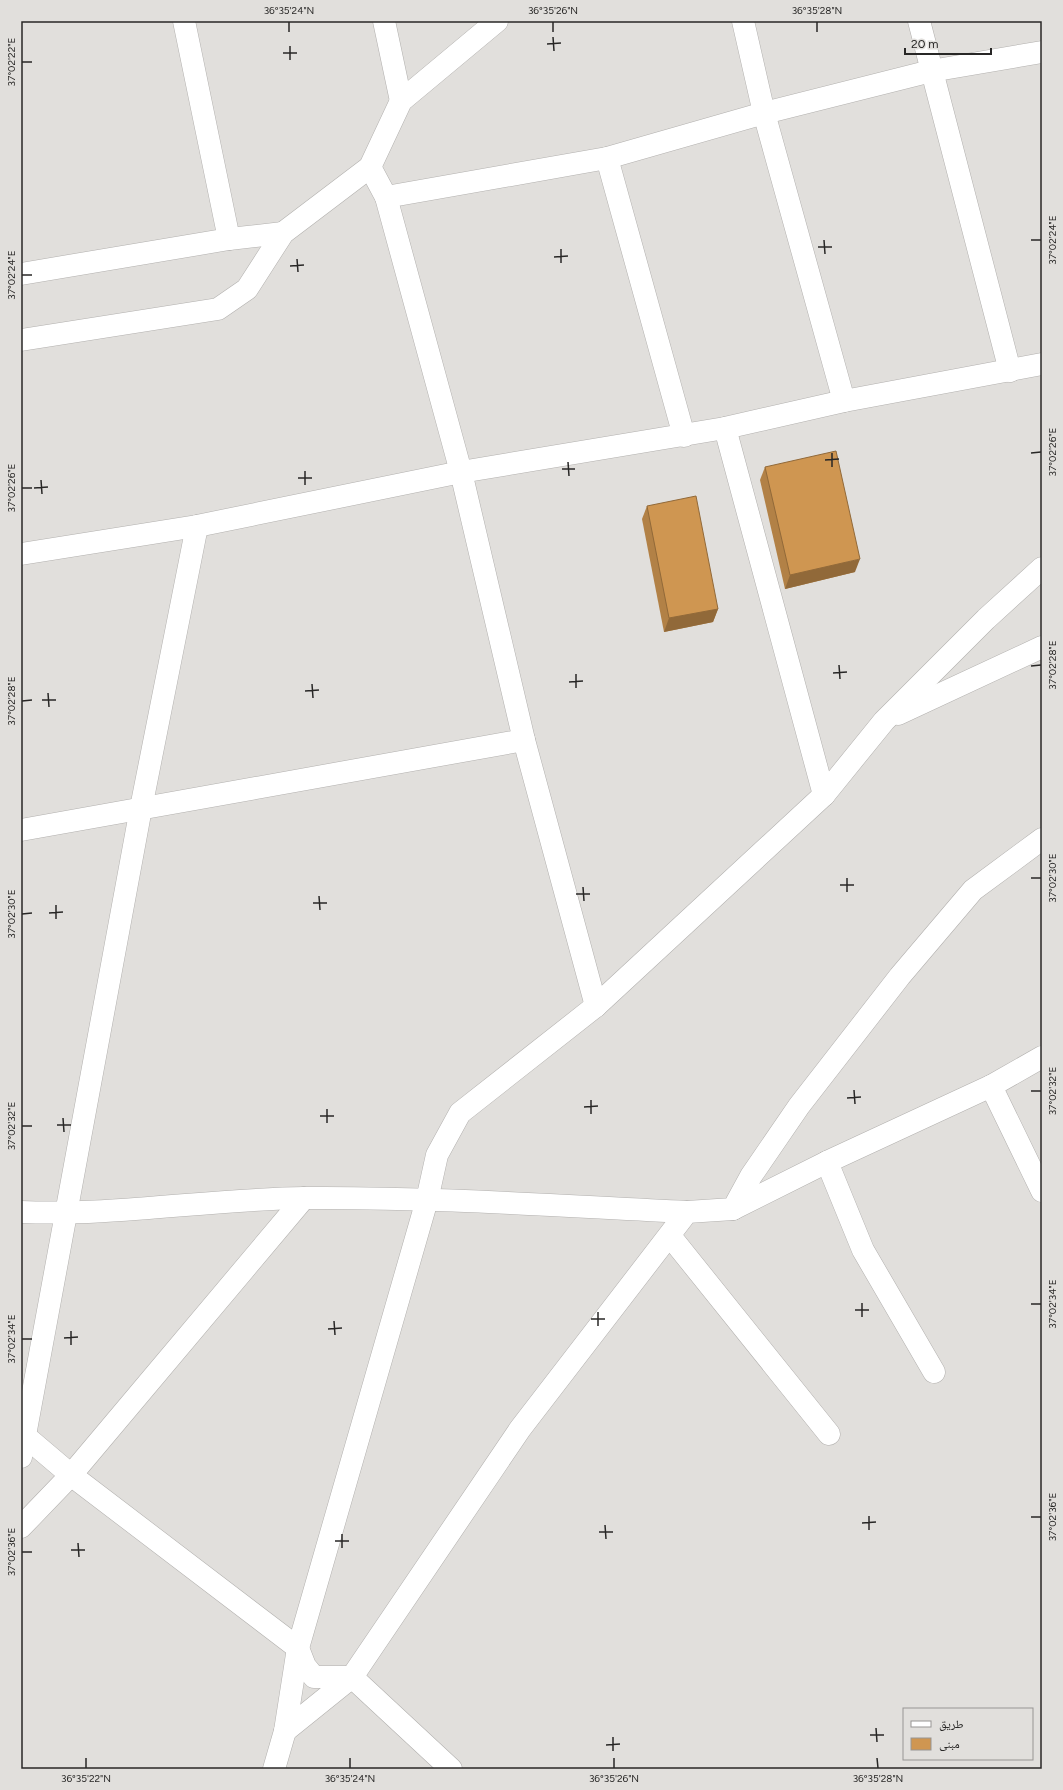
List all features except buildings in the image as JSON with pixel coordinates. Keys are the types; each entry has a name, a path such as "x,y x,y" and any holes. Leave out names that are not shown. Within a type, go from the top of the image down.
{"street":[{"path":"184,21 229,239"},
{"path":"384,21 401,101"},
{"path":"21,340 218,308 248,290 283,233 370,167 401,101 497,21"},
{"path":"743,21 764,113 844,401"},
{"path":"919,21 1010,370"},
{"path":"386,197 607,158 764,113 931,71 1042,52"},
{"path":"607,158 684,436"},
{"path":"370,167 386,197 462,472 524,740 596,1006"},
{"path":"21,274 229,239 283,233"},
{"path":"21,554 197,526 462,472 684,436 844,401 1042,364"},
{"path":"725,428 824,795"},
{"path":"197,526 141,808 23,1446 71,1475 298,1648 305,1666 314,1678 352,1677 450,1769"},
{"path":"274,1769 285,1731 298,1648 427,1200 437,1155 460,1113 596,1006 824,795 884,721 986,619 1042,568"},
{"path":"884,721 1042,647"},
{"path":"21,830 524,740"},
{"path":"733,1209 751,1176 799,1106 900,976 974,890 1042,838"},
{"path":"21,1212 66,1214 304,1198 427,1200 687,1212 733,1209 827,1162 991,1086 1042,1057"},
{"path":"991,1086 1042,1191"},
{"path":"827,1162 862,1250 934,1372"},
{"path":"21,1527 71,1475 304,1198"},
{"path":"285,1731 352,1677 520,1429 687,1212"},
{"path":"670,1236 829,1434"}]}
